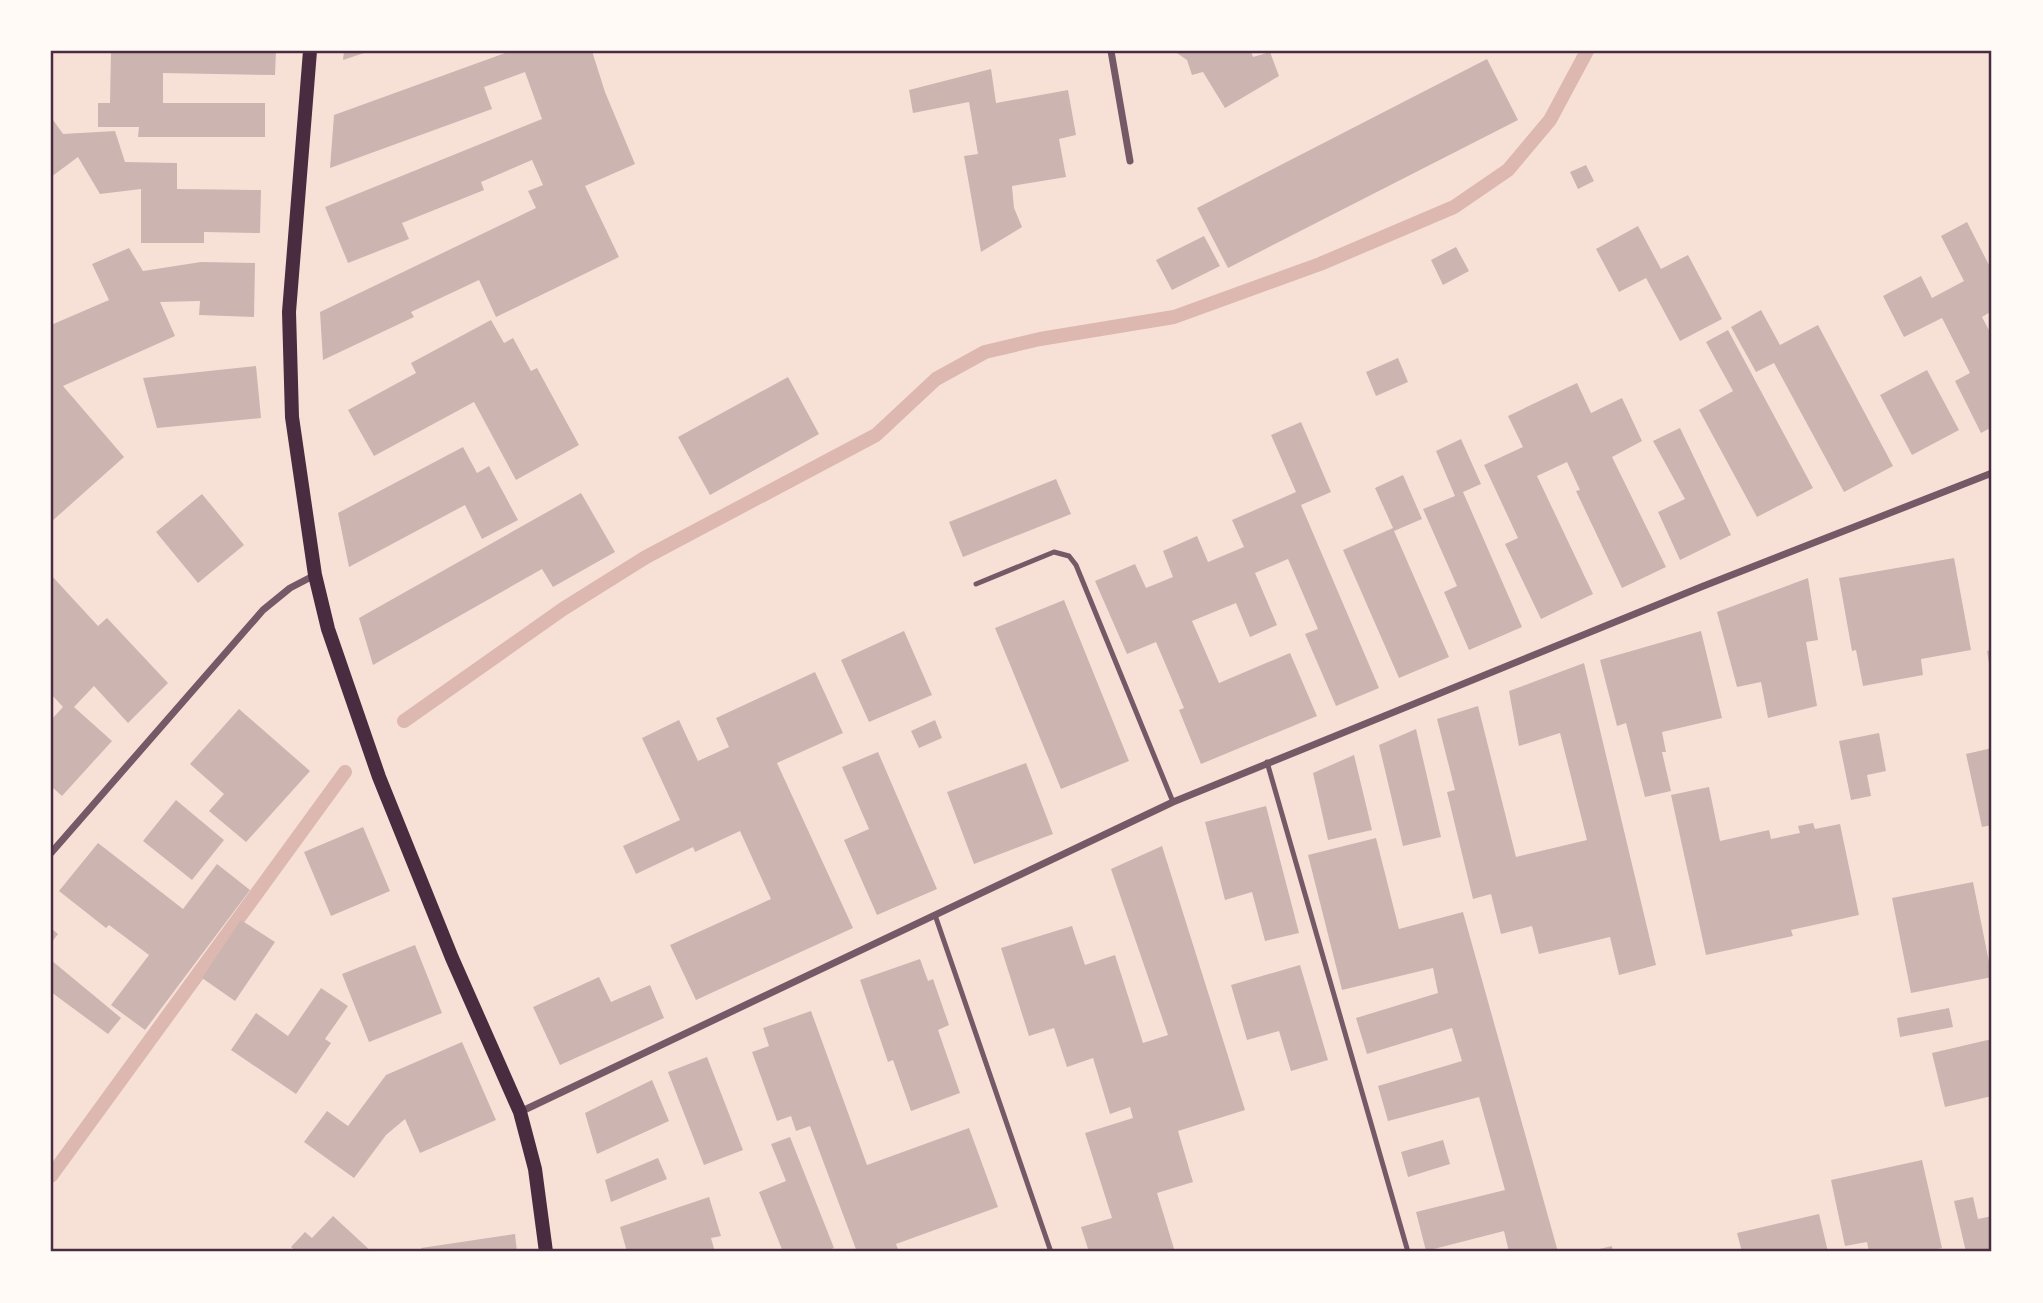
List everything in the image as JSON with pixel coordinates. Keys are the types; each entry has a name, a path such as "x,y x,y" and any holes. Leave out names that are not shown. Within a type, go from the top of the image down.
{"main road":[{"path":"310,51 289,312 292,417 316,575 328,629 379,777 452,958 520,1112 535,1169 546,1252"}],"street":[{"path":"1111,51 1130,161"},
{"path":"520,1112 1174,802 1267,762 1992,473"},
{"path":"51,853 263,610 290,588 316,575"}],"lane":[{"path":"976,584 1054,552 1069,556 1076,565 1174,802"},
{"path":"1267,762 1408,1252"},
{"path":"935,915 1051,1252"}],"building":[{"path":"111,51 276,51 275,75 163,73 163,103 265,103 265,137 138,137 139,127 98,127 98,103 110,103"},
{"path":"344,51 370,51 343,60"},
{"path":"511,51 592,51 605,92 635,164 585,186 619,257 496,317 479,280 411,312 414,317 323,360 320,312 536,208 528,191 543,185 532,160 481,182 484,190 402,223 409,239 348,263 325,207 542,119 525,72 484,87 492,109 330,168 334,115"},
{"path":"1174,51 1251,51 1253,57 1270,52 1279,76 1225,108 1203,72 1192,75 1187,60"},
{"path":"1487,59 1518,120 1228,268 1197,208"},
{"path":"991,69 996,103 1068,90 1076,135 1059,139 1066,177 1012,186 1014,208 1022,227 981,252 964,156 978,154 969,102 913,113 909,90"},
{"path":"51,117 63,134 115,131 125,162 177,163 177,189 261,190 260,233 204,232 204,243 141,243 141,189 100,194 78,157 51,177"},
{"path":"1586,165 1594,181 1578,189 1570,172"},
{"path":"1967,222 1992,271 1992,311 1982,317 1992,336 1992,427 1981,433 1955,381 1970,373 1942,318 1904,337 1883,296 1921,276 1932,298 1964,281 1941,236"},
{"path":"1638,226 1661,269 1688,255 1722,319 1680,341 1646,278 1619,292 1596,249"},
{"path":"1204,236 1220,266 1172,290 1156,260"},
{"path":"1456,247 1469,271 1443,285 1431,260"},
{"path":"129,248 143,271 201,262 255,263 254,317 199,315 200,301 160,302 175,336 63,386 124,457 51,522 51,325 109,300 92,264"},
{"path":"1761,310 1780,345 1818,325 1893,466 1844,492 1774,363 1756,372 1731,327"},
{"path":"491,320 504,343 513,338 531,371 537,368 579,445 516,480 474,402 374,456 348,410 416,373 411,363"},
{"path":"1728,330 1813,488 1757,517 1699,410 1733,391 1706,342"},
{"path":"1398,358 1408,382 1376,396 1366,372"},
{"path":"256,366 261,418 157,428 143,378"},
{"path":"1927,370 1959,430 1912,455 1880,395"},
{"path":"788,377 819,434 710,495 678,437"},
{"path":"1577,383 1591,413 1622,398 1642,441 1612,457 1666,567 1622,588 1576,491 1580,490 1567,462 1537,476 1593,594 1541,619 1505,544 1518,538 1484,465 1523,447 1508,416"},
{"path":"1301,422 1331,492 1301,505 1379,688 1336,706 1305,634 1318,629 1288,559 1255,573 1277,625 1250,637 1236,603 1192,621 1219,683 1290,653 1317,716 1201,764 1179,710 1184,708 1156,642 1127,654 1095,581 1135,564 1146,588 1173,577 1163,551 1197,536 1208,562 1244,547 1232,520 1296,492 1271,435"},
{"path":"1680,428 1731,535 1680,560 1658,512 1685,499 1653,441"},
{"path":"1461,439 1481,484 1463,492 1522,627 1469,650 1444,592 1457,586 1423,509 1455,496 1436,451"},
{"path":"463,447 477,473 489,466 518,520 482,539 465,505 349,567 338,513"},
{"path":"1403,475 1422,519 1394,531 1449,657 1399,678 1343,550 1393,528 1375,488"},
{"path":"1056,479 1071,514 963,557 949,522"},
{"path":"581,493 615,552 553,587 542,569 373,665 359,618"},
{"path":"202,494 244,545 198,583 156,532"},
{"path":"1954,558 1971,650 1921,659 1923,675 1863,686 1856,650 1852,651 1839,578"},
{"path":"51,575 98,626 107,618 168,683 128,723 94,686 74,707 112,741 62,796 51,786 51,720 63,707 51,694"},
{"path":"1808,578 1818,640 1806,642 1817,706 1768,718 1761,682 1737,687 1717,612"},
{"path":"1064,600 1129,761 1061,789 995,628"},
{"path":"904,631 932,695 869,722 841,660"},
{"path":"1701,631 1722,718 1662,732 1666,752 1662,752 1671,791 1645,797 1626,723 1617,726 1600,660"},
{"path":"1992,650 1992,675 1991,675 1987,651"},
{"path":"1584,663 1656,965 1619,975 1610,937 1539,954 1532,926 1501,934 1491,894 1473,899 1447,792 1455,790 1437,719 1478,706 1516,857 1587,840 1560,733 1519,746 1509,691"},
{"path":"815,672 843,733 777,763 853,928 696,1000 670,945 771,899 740,831 695,852 693,847 636,874 623,846 680,820 642,738 679,720 698,761 729,747 716,718"},
{"path":"239,709 310,771 246,842 209,811 224,794 190,764"},
{"path":"935,720 942,738 919,748 911,731"},
{"path":"1416,729 1441,837 1403,846 1379,745"},
{"path":"1879,733 1886,771 1867,775 1871,796 1851,800 1839,741"},
{"path":"1992,748 1992,825 1982,827 1966,754"},
{"path":"878,752 937,889 877,915 844,840 869,829 842,767"},
{"path":"1354,755 1372,830 1328,840 1313,773"},
{"path":"1026,763 1053,834 974,864 947,792"},
{"path":"1709,787 1720,841 1769,830 1771,839 1800,833 1798,826 1813,823 1815,829 1840,824 1859,915 1791,930 1793,936 1706,955 1671,795"},
{"path":"176,800 224,840 192,880 143,841"},
{"path":"1266,806 1299,933 1265,941 1252,892 1225,900 1205,822"},
{"path":"363,827 390,891 331,916 304,852"},
{"path":"1376,838 1399,929 1463,912 1558,1252 1509,1252 1504,1231 1426,1251 1416,1212 1505,1190 1479,1097 1388,1121 1378,1086 1462,1061 1452,1028 1367,1054 1356,1018 1438,993 1433,968 1342,990 1308,855"},
{"path":"98,843 183,909 217,864 250,890 145,1030 111,1005 149,955 109,925 106,928 59,891"},
{"path":"1162,846 1245,1110 1178,1131 1193,1182 1157,1193 1175,1252 1089,1252 1081,1227 1112,1218 1085,1133 1133,1118 1130,1107 1110,1114 1093,1058 1067,1067 1054,1028 1029,1036 1001,948 1072,926 1085,965 1115,955 1143,1043 1168,1035 1111,869"},
{"path":"1973,882 1992,977 1911,993 1892,898"},
{"path":"241,920 275,942 235,1001 202,978"},
{"path":"51,928 58,934 51,943"},
{"path":"415,945 442,1013 369,1042 342,974"},
{"path":"920,959 928,981 933,979 949,1025 938,1030 960,1093 911,1111 893,1060 888,1062 860,980"},
{"path":"51,960 121,1018 108,1034 51,992"},
{"path":"1300,965 1328,1060 1291,1071 1279,1031 1247,1040 1231,985"},
{"path":"599,977 611,1002 650,985 664,1018 560,1065 533,1007"},
{"path":"321,988 348,1006 325,1039 331,1043 296,1094 231,1050 256,1013 288,1036"},
{"path":"1949,1008 1953,1027 1900,1037 1897,1018"},
{"path":"811,1011 867,1165 969,1128 998,1207 896,1244 899,1252 857,1252 810,1126 796,1131 791,1116 777,1121 752,1052 769,1046 763,1028"},
{"path":"1992,1039 1992,1096 1945,1107 1932,1053"},
{"path":"462,1042 496,1120 420,1153 405,1119 386,1135 354,1178 304,1142 327,1111 348,1126 386,1075"},
{"path":"707,1057 743,1150 704,1165 668,1072"},
{"path":"652,1080 669,1121 597,1154 585,1113"},
{"path":"790,1137 834,1248 822,1252 783,1252 759,1192 786,1181 771,1144"},
{"path":"1443,1140 1450,1164 1408,1177 1401,1152"},
{"path":"658,1158 667,1179 611,1202 605,1180"},
{"path":"1922,1160 1942,1248 1923,1252 1886,1252 1885,1249 1869,1252 1867,1242 1845,1246 1831,1180"},
{"path":"709,1197 721,1236 711,1238 715,1252 627,1252 620,1227"},
{"path":"1973,1197 1978,1219 1992,1216 1992,1252 1966,1252 1954,1201"},
{"path":"1819,1214 1828,1252 1742,1252 1737,1233"},
{"path":"333,1216 372,1252 297,1252 291,1247 305,1232 312,1238"},
{"path":"515,1234 517,1252 423,1252 421,1248"},
{"path":"1612,1246 1613,1252 1591,1252 1591,1251"}],"waterway":[{"path":"404,721 563,609 646,557 876,435 936,379 985,352 1040,339 1174,317 1320,264 1454,207 1508,170 1550,120 1587,51"},
{"path":"51,1176 345,772"}]}
